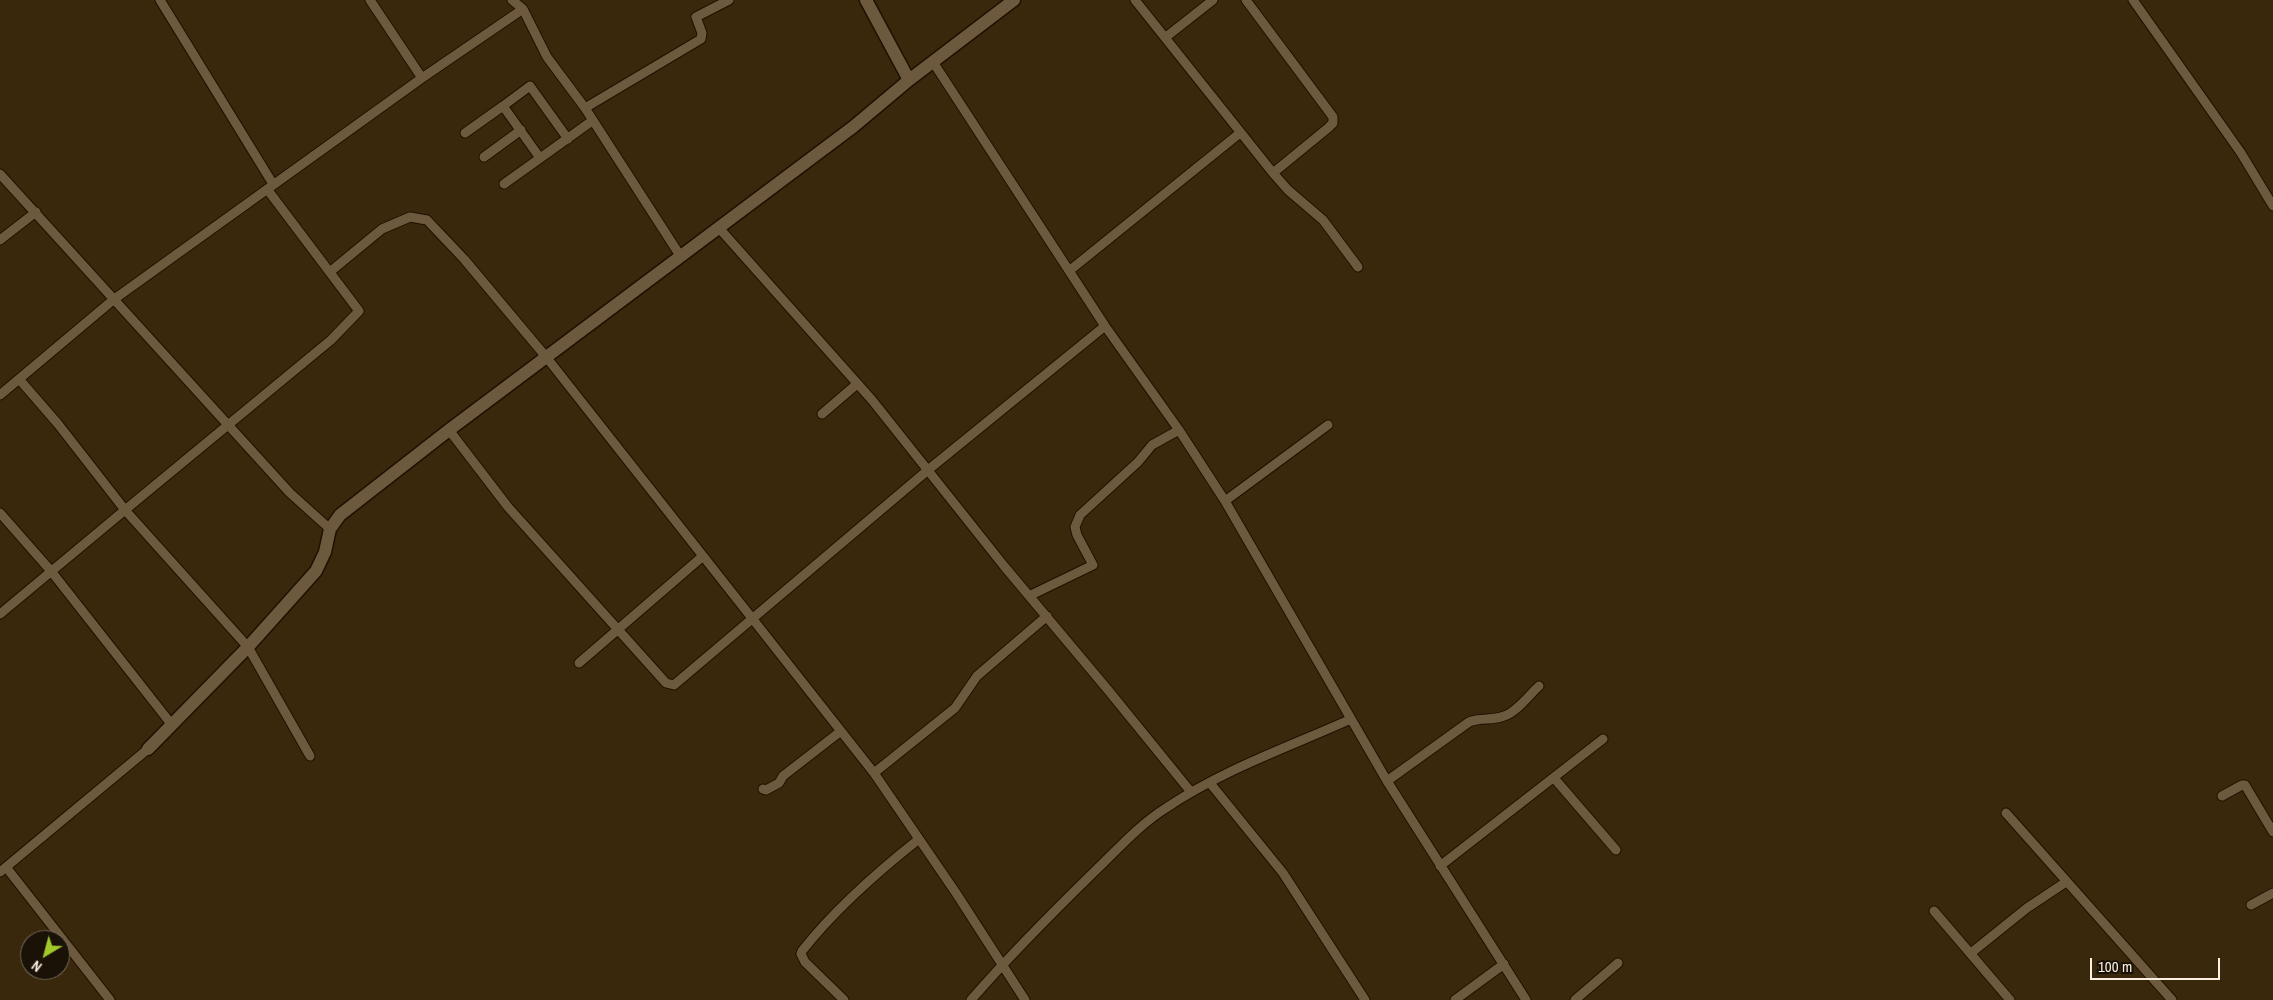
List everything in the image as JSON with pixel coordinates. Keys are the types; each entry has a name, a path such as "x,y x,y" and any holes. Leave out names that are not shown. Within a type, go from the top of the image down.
{"street":[{"path":"0,614 331,340 359,311 356,303 270,187 160,0"},
{"path":"370,0 422,78"},
{"path":"512,0 523,9 547,57 585,108 592,122 681,257"},
{"path":"585,108 701,40 702,33 696,17 729,0"},
{"path":"866,0 909,80"},
{"path":"110,1000 3,869 148,749 248,647 316,571 325,552 330,529 340,515 449,430 853,127 909,80 1014,0"},
{"path":"1135,0 1273,173 1288,190 1323,220 1358,267"},
{"path":"1166,37 1213,0"},
{"path":"1246,0 1333,117 1333,123 1328,128 1273,173"},
{"path":"2133,0 2243,156 2273,206"},
{"path":"0,395 113,300 422,78 523,9"},
{"path":"933,62 1068,271 1179,430 1225,500 1387,781 1526,1000"},
{"path":"465,133 530,86 568,139"},
{"path":"503,106 540,158"},
{"path":"504,184 592,122"},
{"path":"484,157 521,130"},
{"path":"1068,271 1240,133"},
{"path":"0,174 290,493 330,529"},
{"path":"0,240 36,212"},
{"path":"331,271 390,224 410,217 427,220 464,259 547,358 874,773 1026,1000"},
{"path":"719,228 857,384 1190,792"},
{"path":"449,430 508,507 666,682 674,685 928,470 1105,326"},
{"path":"19,379 58,424 125,510 248,647 310,756"},
{"path":"822,414 857,384"},
{"path":"1225,500 1328,425"},
{"path":"1029,596 1092,564 1077,535 1075,527 1080,515 1138,462 1152,445 1179,430"},
{"path":"0,513 51,571 172,725"},
{"path":"579,663 703,556"},
{"path":"874,773 955,708 977,676 1046,616"},
{"path":"1387,781 1469,722 1477,719 1496,718 1508,714 1539,686"},
{"path":"971,1000 1002,964 1141,826 1190,792 1351,719"},
{"path":"763,789 766,790 779,783 782,776 841,731"},
{"path":"1440,866 1603,739"},
{"path":"1554,778 1616,850"},
{"path":"1210,783 1283,873 1365,1000"},
{"path":"2222,796 2245,785 2273,832"},
{"path":"2006,813 2172,1000"},
{"path":"844,1000 805,962 801,954 802,951 822,926 854,894 919,839"},
{"path":"1971,953 2027,908 2066,882"},
{"path":"2251,905 2273,893"},
{"path":"1934,911 2010,1000"},
{"path":"1575,1000 1618,963"},
{"path":"1455,1000 1504,964"}]}
